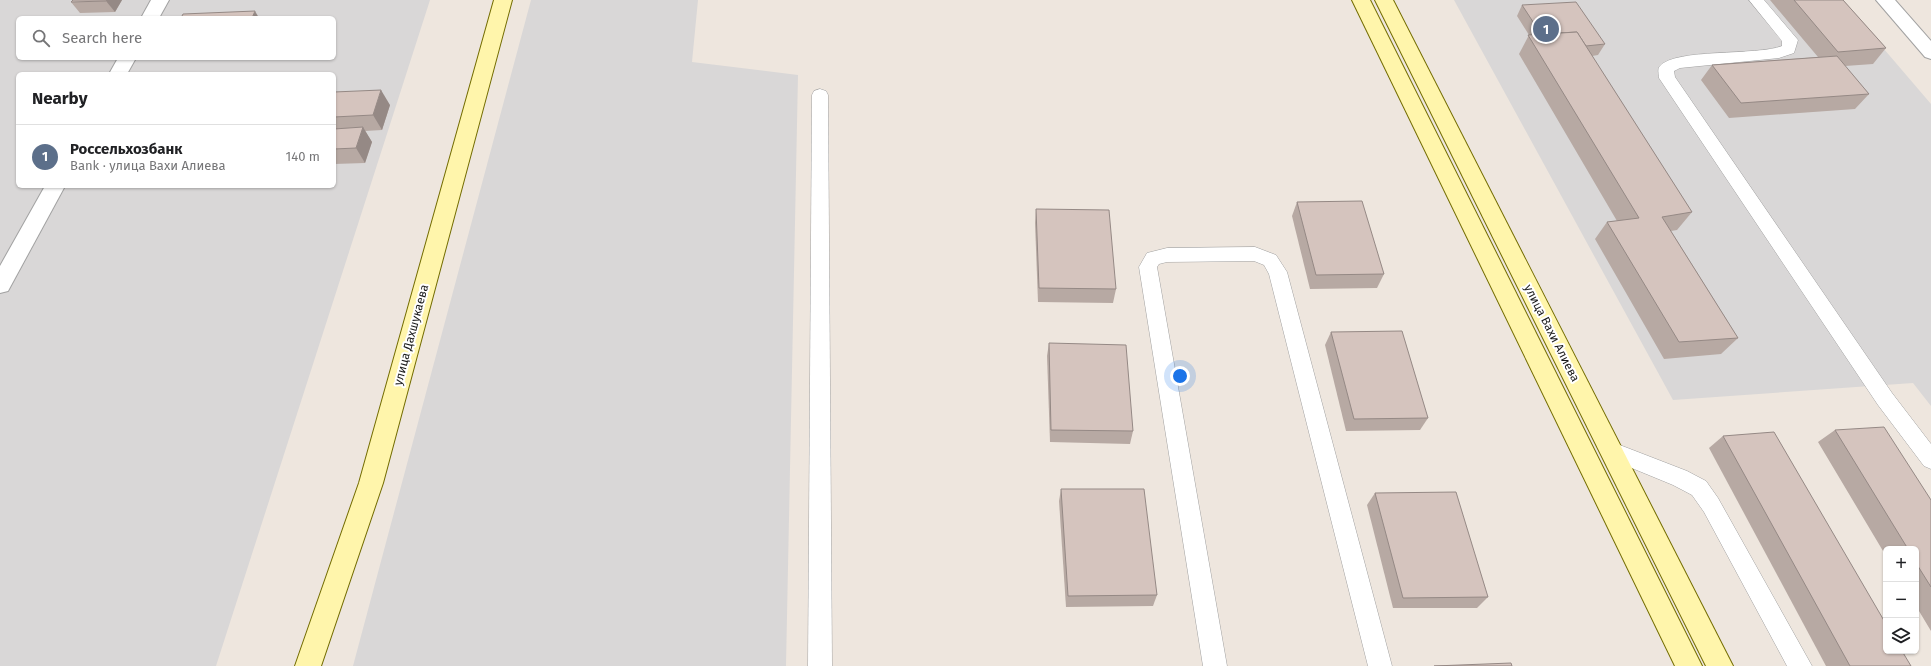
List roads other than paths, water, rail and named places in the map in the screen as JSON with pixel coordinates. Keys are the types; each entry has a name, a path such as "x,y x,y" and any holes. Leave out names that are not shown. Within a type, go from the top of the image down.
{"main road":[{"name":"улица Дахшукаева","path":"308,666 371,483 503,0"},
{"name":"улица Вахи Алиева","path":"1361,0 1689,666"},
{"name":"улица Вахи Алиева","path":"1384,0 1720,666"}],"street":[{"path":"151,16 160,0"},
{"path":"1885,0 1931,53"},
{"path":"119,72 127,60"},
{"path":"0,284 54,188"}],"lane":[{"path":"1756,0 1790,40 1789,49 1779,53 1677,63 1666,68 1668,78 1885,399 1931,460"},
{"path":"820,95 820,666"},
{"path":"1215,666 1148,268 1153,258 1168,255 1255,254 1270,260 1278,272 1380,666"},
{"path":"1612,451 1680,478 1699,488 1711,505 1800,666"}],"place":[{"name":"Россельхозбанк","path":"1546,29"}]}
